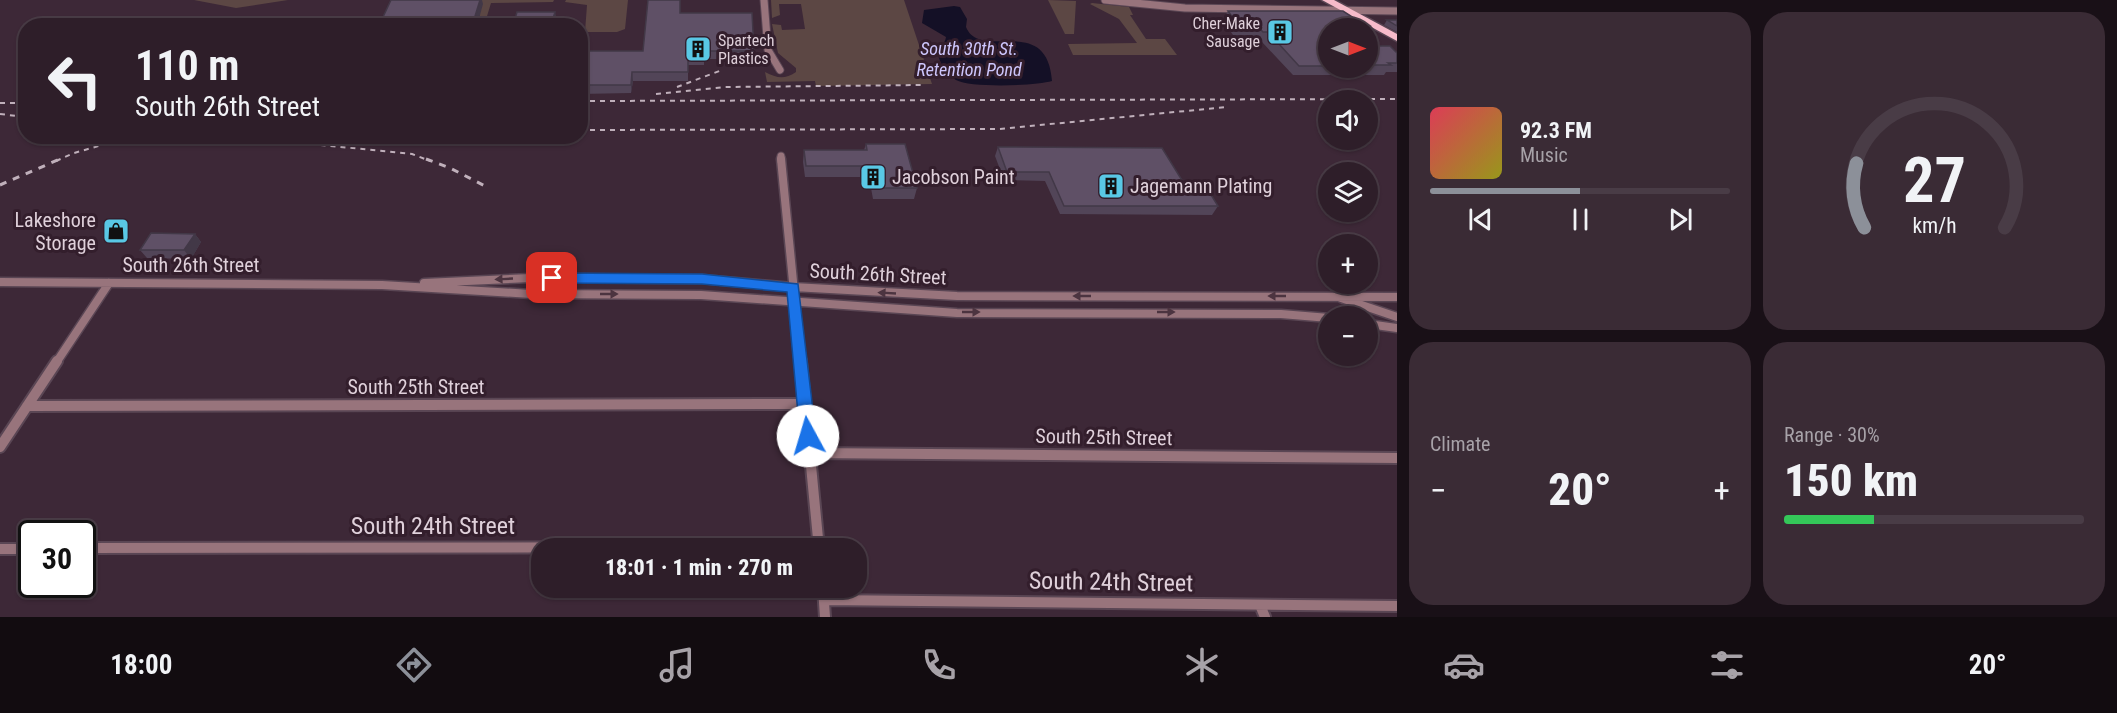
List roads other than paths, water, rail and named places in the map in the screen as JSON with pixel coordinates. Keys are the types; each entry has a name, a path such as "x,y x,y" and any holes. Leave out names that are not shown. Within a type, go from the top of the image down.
{"main road":[{"path":"1314,0 1348,11 1397,38"},
{"path":"1329,5 1350,18"},
{"path":"1378,34 1397,44"}],"street":[{"path":"764,0 768,50 780,70"},
{"path":"1105,0 1195,8 1329,5"},
{"path":"1348,11 1397,11"},
{"path":"781,156 818,538"},
{"name":"South 26th Street","path":"0,282 382,285 565,278 702,279 793,287 957,296 1397,297"},
{"path":"0,447 109,283"},
{"name":"South 26th Street","path":"382,285 502,293 701,295 794,303 957,312 1281,314 1318,317"},
{"name":"South 26th Street","path":"1336,296 1353,304 1397,316"},
{"path":"1378,325 1397,328"},
{"name":"South 25th Street","path":"27,406 805,404"},
{"name":"South 25th Street","path":"810,453 1397,458"},
{"name":"South 24th Street","path":"96,548 531,548"},
{"path":"0,549 18,549"},
{"name":"South 24th Street","path":"867,595 1260,605 1397,606"},
{"path":"823,598 825,617"},
{"path":"1260,605 1265,617"}],"water":[{"name":"South 30th St. Retention Pond","path":"960,7 967,19 966,27 974,37 1026,43 1038,48 1047,60 1052,81 1018,85 988,85 963,83 953,78 943,67 939,58 939,52 946,37 922,23 924,10"}],"railway":[{"path":"677,87 722,70"},
{"path":"656,94 725,87 923,85"},
{"path":"588,101 1397,99"},
{"path":"0,103 18,103"},
{"path":"588,130 999,129 1227,107"},
{"path":"0,114 18,116"},
{"path":"56,161 106,144"},
{"path":"311,144 412,154 430,161"},
{"path":"0,185 60,159"},
{"path":"426,159 450,168 485,186"}],"place":[{"name":"Cher-Make Sausage","path":"1280,32"},
{"name":"Spartech Plastics","path":"698,49"},
{"name":"Jacobson Paint","path":"873,177"},
{"name":"Jagemann Plating","path":"1111,186"},
{"name":"Lakeshore Storage","path":"116,231"}]}
